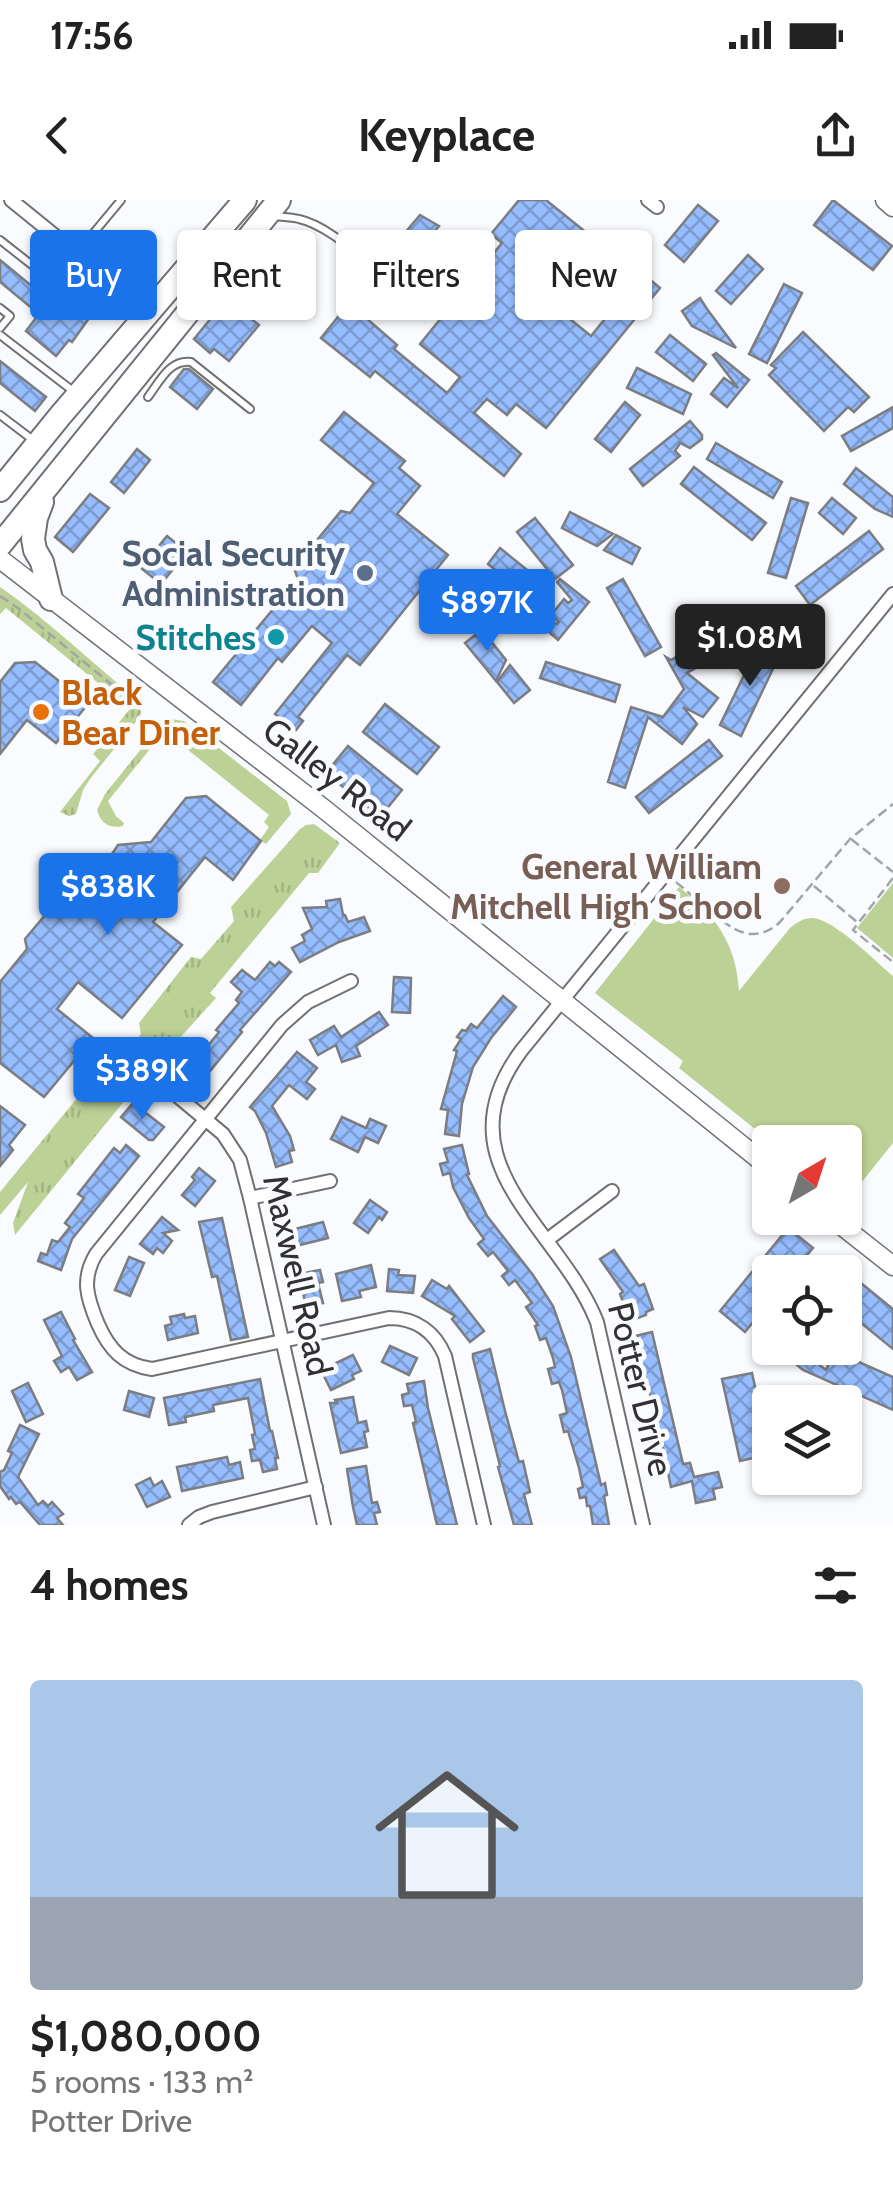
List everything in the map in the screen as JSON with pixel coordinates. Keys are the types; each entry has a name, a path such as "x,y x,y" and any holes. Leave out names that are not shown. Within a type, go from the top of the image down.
{"highway":[{"path":"157,303 245,200"},
{"path":"0,545 273,208"},
{"path":"0,490 142,320"},
{"path":"49,484 32,539 51,599"}],"main road":[{"path":"885,200 893,206"},
{"name":"Galley Road","path":"0,559 324,809 752,1154"},
{"path":"854,1235 893,1266"}],"street":[{"path":"14,201 49,230"},
{"name":"Potter Drive","path":"643,1525 597,1322 584,1292 517,1200 503,1174 495,1146 496,1099 506,1073 562,1001 893,594"},
{"path":"351,981 289,1016 96,1254 85,1288 107,1344 122,1358 142,1368 165,1368 389,1318 409,1320 428,1330 446,1356 484,1525"},
{"name":"Maxwell Road","path":"151,1074 222,1134 243,1169 324,1525"},
{"path":"250,1198 330,1181"},
{"path":"547,1240 612,1190"},
{"path":"189,1525 212,1512 316,1487"}],"lane":[{"path":"93,230 121,200"},
{"path":"273,208 336,238"},
{"path":"0,240 30,263"},
{"path":"0,308 10,316 0,332 78,395"},
{"path":"148,397 173,365 185,360 250,409"},
{"path":"0,415 38,444"}],"path":[{"path":"0,596 133,702"},
{"path":"676,881 736,930 750,934 766,932 774,928 850,839 893,804"},
{"path":"850,839 893,872"},
{"path":"893,878 854,930 893,962"},
{"path":"812,884 858,924"}],"green space":[{"path":"0,587 139,701 138,719 90,779 76,814 60,812 100,761 93,754 130,709 6,608 0,614"},
{"path":"170,719 184,721 287,801 291,814 266,844 260,840 269,827 264,822 269,815 172,737 166,745 158,739 108,801 123,826 110,826 101,819 97,810 105,794 162,723"},
{"path":"314,824 340,843 318,873 309,873 210,993 216,998 139,1083 15,1235 13,1223 28,1182 0,1215 0,1192 101,1069 117,1063 141,1034 139,1023 191,957 201,959 234,921 231,907 300,829"},
{"path":"893,883 893,958 857,928"},
{"path":"679,887 722,932 734,959 739,991 790,928 809,918 831,925 893,976 893,1143 862,1182 862,1125 752,1127 679,1068 683,1061 595,993"}],"building":[{"path":"519,200 546,200 583,230 515,230 515,320 571,320 591,336 604,320 634,320 546,428 516,404 507,415 487,399 474,413 521,454 504,476 375,371 370,377 321,338 336,319 368,320 397,345 394,349 447,393 460,377 420,344 439,320 495,320 495,252 502,243 495,237 494,230"},
{"path":"833,200 892,246 873,270 814,225"},
{"path":"698,205 718,221 684,262 665,245"},
{"path":"420,215 439,226 436,230 407,230"},
{"path":"748,255 763,269 731,304 716,291"},
{"path":"0,260 30,285 30,307 0,282"},
{"path":"652,281 660,288 652,298"},
{"path":"784,284 802,293 767,363 749,354"},
{"path":"700,298 736,348 692,326 682,311"},
{"path":"34,320 88,320 56,356 26,331"},
{"path":"210,320 253,320 259,325 229,361 214,349 210,353 194,339"},
{"path":"803,332 869,397 854,412 848,407 824,431 769,375 776,368 771,365"},
{"path":"670,335 706,364 693,381 656,352"},
{"path":"716,353 749,380 727,407 711,394 724,378 738,388 713,355"},
{"path":"0,361 46,397 35,411 0,383"},
{"path":"637,368 691,394 683,414 627,388"},
{"path":"184,369 213,389 197,409 170,387"},
{"path":"625,402 640,415 611,452 595,439"},
{"path":"893,407 893,428 851,451 842,436"},
{"name":"Social Security Administration","path":"344,412 405,461 399,468 420,486 397,514 448,555 360,665 347,655 298,717 303,721 296,730 275,714 332,643 312,626 282,662 278,658 241,705 213,682 298,579 294,568 341,511 350,513 374,483 321,440"},
{"path":"690,421 702,439 690,448 680,443 675,451 680,456 643,486 630,469"},
{"path":"716,443 782,482 773,498 707,459"},
{"path":"137,449 150,460 124,493 111,482"},
{"path":"694,467 766,523 752,540 681,484"},
{"path":"856,468 893,497 893,517 875,509 844,484"},
{"path":"90,494 109,508 73,552 55,537"},
{"path":"791,498 808,503 786,578 768,573"},
{"path":"832,498 856,518 843,534 819,513"},
{"path":"570,512 613,534 597,546 562,528"},
{"path":"535,518 573,565 555,579 517,532"},
{"path":"869,531 883,549 810,605 796,586"},
{"path":"616,535 640,548 632,564 604,550"},
{"path":"167,536 187,552 161,584 141,568"},
{"path":"500,548 537,578 524,593 488,564"},
{"path":"560,579 589,602 558,640 542,626 548,619 557,624 551,615 564,599 568,603 572,600 557,582"},
{"path":"623,579 661,647 645,656 607,588"},
{"path":"473,584 529,611 520,630 463,604"},
{"path":"738,622 747,639 687,673 718,698 703,717 683,707 697,724 682,744 648,717 625,788 608,782 631,707 663,717 684,689 666,657 671,660"},
{"path":"482,630 506,660 496,681 465,643"},
{"path":"760,642 781,652 741,736 720,725"},
{"name":"Black Bear Diner","path":"35,662 88,704 56,743 27,720 0,754 0,682 15,663"},
{"path":"546,662 620,685 615,702 540,678"},
{"path":"510,665 530,690 514,703 497,682"},
{"path":"385,704 439,747 417,774 363,732"},
{"path":"709,740 722,756 649,813 636,797"},
{"path":"348,746 402,790 380,817 326,773"},
{"path":"206,796 261,841 233,880 205,857 153,922 182,945 122,1018 78,982 57,1009 93,1038 44,1097 0,1063 0,982 27,949 25,939 46,914 70,913 67,887 88,862 108,860 118,845 151,842 186,798"},
{"path":"340,899 348,922 364,917 370,931 300,962 292,948 305,941 302,935 312,929 303,908 327,907 326,901"},
{"path":"270,962 275,966 279,962 291,972 201,1082 189,1072 195,1064 191,1060 200,1049 203,1052 239,1003 236,1000 242,992 231,982 242,970 255,980"},
{"path":"394,977 411,978 410,1013 392,1012"},
{"path":"503,996 516,1007 473,1067 462,1104 459,1136 445,1134 448,1110 441,1109 457,1051 454,1050 461,1039 457,1037 471,1024 477,1028"},
{"path":"379,1012 388,1025 356,1046 360,1056 342,1062 336,1045 318,1055 310,1040 334,1026 341,1037"},
{"path":"297,1052 317,1068 306,1082 315,1089 307,1099 289,1085 272,1106 294,1150 289,1151 292,1162 276,1167 266,1133 250,1107"},
{"path":"133,1103 164,1127 153,1140 121,1117"},
{"path":"0,1106 25,1125 9,1145 13,1150 0,1166"},
{"path":"342,1117 366,1128 370,1119 386,1126 378,1143 365,1137 358,1152 331,1139"},
{"path":"126,1145 139,1156 72,1239 61,1270 38,1261 41,1253 47,1255 52,1240 58,1242 70,1227 65,1223 84,1198 78,1194 114,1148 120,1153"},
{"path":"462,1145 467,1175 487,1216 553,1306 571,1357 601,1485 605,1483 609,1525 593,1525 586,1497 580,1498 578,1489 583,1487 579,1468 560,1415 567,1413 562,1390 559,1382 552,1384 548,1369 555,1367 553,1358 546,1338 540,1340 535,1326 538,1325 526,1307 532,1303 515,1280 509,1285 502,1276 508,1271 493,1252 488,1256 478,1244 484,1239 453,1187 450,1173 443,1175 440,1164 448,1162 444,1149"},
{"path":"199,1168 215,1181 195,1206 182,1195 195,1180 192,1177"},
{"path":"370,1200 387,1212 368,1233 354,1223"},
{"path":"162,1217 178,1230 163,1233 172,1241 163,1253 157,1248 153,1254 140,1244"},
{"path":"222,1218 248,1337 231,1340 217,1276 212,1277 199,1222"},
{"path":"323,1222 328,1238 296,1246 291,1230"},
{"path":"782,1235 797,1235 813,1248 807,1255 766,1255"},
{"path":"614,1250 639,1286 644,1284 653,1309 630,1321 620,1294 623,1292 600,1259"},
{"path":"129,1257 144,1263 130,1296 115,1290"},
{"path":"371,1265 376,1287 359,1291 361,1297 342,1301 336,1274"},
{"path":"389,1269 399,1270 398,1275 415,1276 413,1293 387,1291"},
{"path":"320,1270 323,1282 318,1283 323,1303 306,1307 299,1274"},
{"path":"752,1272 752,1323 745,1332 720,1311"},
{"path":"432,1280 447,1289 449,1286 484,1331 470,1342 452,1319 455,1316 422,1296"},
{"path":"862,1284 893,1309 893,1349 862,1324"},
{"path":"61,1312 92,1372 77,1380 69,1367 61,1372 54,1361 62,1356 44,1320"},
{"path":"184,1314 185,1318 195,1316 198,1333 168,1340 165,1326 172,1324 170,1317"},
{"path":"652,1332 683,1464 690,1463 694,1477 718,1472 722,1487 713,1489 715,1499 696,1503 692,1481 671,1487 635,1340 635,1336"},
{"path":"390,1346 417,1358 409,1375 382,1362"},
{"path":"490,1349 519,1462 523,1461 530,1492 524,1494 532,1525 514,1525 498,1467 473,1358 473,1354"},
{"path":"353,1355 361,1371 352,1375 354,1379 331,1390 321,1370"},
{"path":"862,1363 893,1377 893,1410 862,1396 862,1385 837,1385 797,1365 820,1365 826,1370 828,1365"},
{"path":"752,1373 752,1458 740,1461 722,1379"},
{"path":"260,1379 278,1458 277,1469 263,1472 260,1460 252,1461 250,1450 255,1449 255,1434 248,1398 213,1405 214,1411 169,1425 164,1398"},
{"path":"424,1381 457,1525 437,1525 412,1405 404,1406 402,1395 409,1393 407,1384"},
{"path":"28,1383 43,1414 26,1422 12,1391"},
{"path":"129,1391 154,1398 149,1417 124,1410"},
{"path":"353,1397 358,1423 366,1421 367,1447 341,1453 330,1403"},
{"path":"20,1425 39,1434 18,1477 38,1505 43,1501 48,1506 52,1502 63,1514 57,1518 63,1525 40,1525 20,1502 9,1499 0,1486 0,1472 12,1453 8,1451"},
{"path":"227,1457 229,1465 240,1462 243,1478 182,1491 177,1467"},
{"path":"366,1466 372,1503 377,1502 380,1512 374,1513 377,1525 357,1525 353,1507 347,1469"},
{"path":"150,1478 154,1486 162,1481 170,1497 147,1507 136,1485"}],"place":[{"name":"Social Security Administration","path":"365,573"},
{"name":"Stitches","path":"276,637"},
{"name":"Black Bear Diner","path":"41,712"},
{"name":"General William Mitchell High School","path":"782,886"}]}
